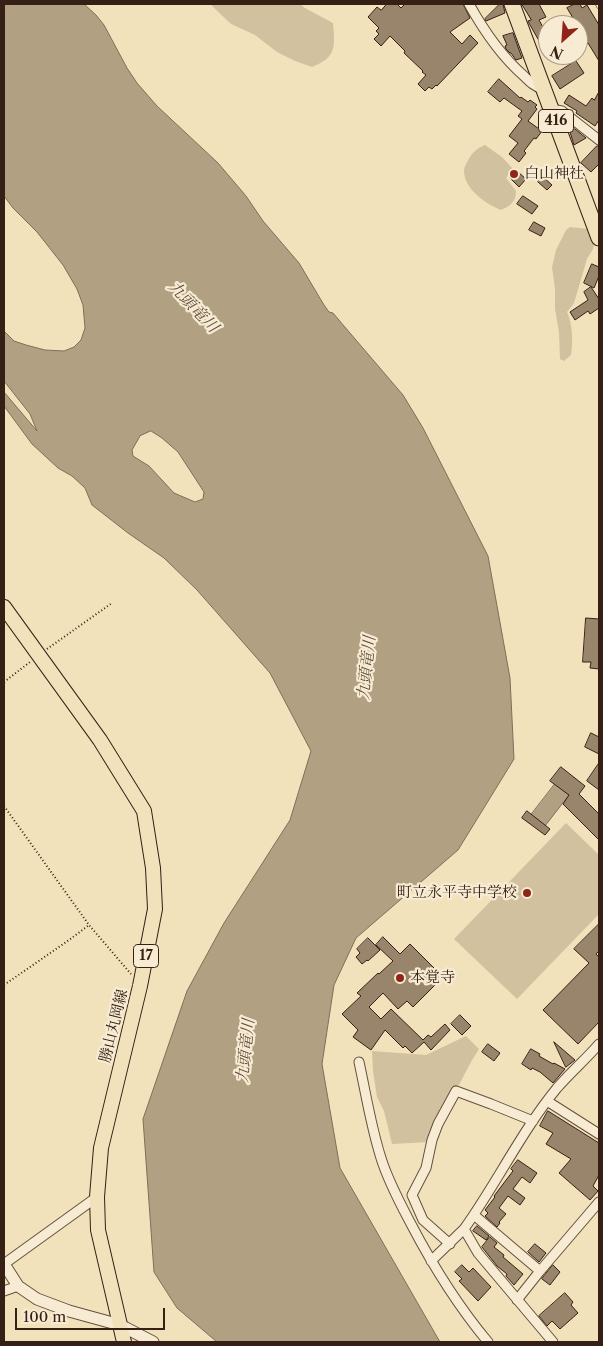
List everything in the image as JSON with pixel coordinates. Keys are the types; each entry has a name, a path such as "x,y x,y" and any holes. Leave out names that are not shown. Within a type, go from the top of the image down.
{"highway":[{"name":"416","path":"512,4 599,238"}],"main road":[{"name":"勝山丸岡線","path":"4,607 100,740 144,811 153,868 155,909 140,986 101,1148 97,1197 98,1230 124,1342"}],"street":[{"path":"469,4 500,53 536,87 544,89"},
{"path":"551,109 562,111 599,140"},
{"path":"431,1261 464,1229 516,1146 547,1101 599,1044"},
{"path":"359,1062 381,1159 396,1195 452,1296 488,1342"},
{"path":"450,1244 423,1220 412,1195 426,1168 432,1140 438,1124 456,1091 533,1121"},
{"path":"547,1101 599,1134"},
{"path":"97,1197 4,1264 18,1286 37,1299 70,1311 120,1325 153,1342"},
{"path":"517,1300 599,1202"},
{"path":"474,1215 540,1271"},
{"path":"464,1229 478,1253 553,1342"},
{"path":"4,1291 18,1286"}],"path":[{"path":"4,682 38,655 112,603"},
{"path":"4,806 89,925 140,986"},
{"path":"4,985 89,925"}],"shaded area":[{"path":"210,4 300,4 333,23 333,50 326,59 312,67 295,61 277,52 255,35 231,24"},
{"path":"485,145 502,157 513,169 506,178 516,191 515,198 510,205 501,210 477,195 465,178 465,165 477,150"},
{"path":"570,227 588,229 594,245 587,259 574,303 567,312 571,328 572,345 571,355 564,361 560,359 552,267 556,250 566,230"},
{"path":"566,823 599,855 599,914 517,999 454,939"},
{"path":"466,1036 479,1049 429,1142 392,1144 384,1111 377,1097 372,1051 426,1055"}],"water":[{"name":"九頭竜川","path":"4,4 84,4 104,25 137,83 157,106 218,163 246,196 263,221 299,263 329,312 333,313 403,395 423,428 488,556 510,678 514,759 458,850 356,938 334,985 322,1064 340,1168 440,1342 217,1342 177,1308 154,1272 143,1119 187,991 224,923 290,820 311,751 270,673 197,590 164,558 92,505 85,488 72,476 58,468 32,444 4,406 4,392 37,431 30,414 4,381 4,331 14,341 26,345 45,350 64,351 74,347 81,340 85,328 83,305 77,289 63,265 37,232 4,196","holes":["151,431 178,452 204,492 203,499 195,502 174,493 149,466 133,456 132,450 140,436"]},
{"path":"555,784 569,795 545,826 531,815"}],"building":[{"path":"387,4 397,4 401,8 405,4 463,4 470,18 450,32 462,44 470,35 478,43 437,86 432,89 429,87 425,91 418,84 426,75 404,53 405,51 390,36 381,46 374,39 379,34 376,31 379,28 368,17 377,7 381,10"},
{"path":"500,4 503,4 505,13 486,21 485,19"},
{"path":"522,4 539,4 545,15 538,15 538,39 528,21 531,20"},
{"path":"575,4 580,4 582,8 587,5 599,25 599,61 588,43 588,15 571,15 567,8"},
{"path":"513,33 522,58 516,60 506,49 505,46 507,45 503,36"},
{"path":"570,65 579,65 584,73 560,89 552,76"},
{"path":"499,79 520,98 528,102 530,100 537,105 535,107 537,109 528,121 542,131 524,151 526,153 519,162 509,154 518,143 509,136 522,119 518,116 522,111 504,98 500,102 488,92"},
{"path":"599,92 599,120 595,126 564,103 569,95 586,106 592,98 594,100"},
{"path":"575,129 586,138 574,145 570,132"},
{"path":"599,146 599,164 591,172 581,163"},
{"path":"517,171 526,179 519,187 510,178"},
{"path":"543,177 552,185 547,190 538,182"},
{"path":"523,196 538,206 532,214 517,204"},
{"path":"534,222 545,228 541,236 529,230"},
{"path":"592,264 599,267 599,276 594,288 584,283"},
{"path":"591,287 599,299 599,308 590,314 588,311 575,320 570,312 588,300 584,292"},
{"path":"586,618 599,619 599,669 590,668 591,662 583,662"},
{"path":"591,733 599,737 599,754 585,747"},
{"path":"599,763 599,790 587,781"},
{"path":"561,767 585,786 579,794 599,814 599,840 563,804 569,795 550,781"},
{"path":"527,811 550,829 545,835 522,818"},
{"path":"599,924 599,951 596,954 599,957 599,1022 578,1044 543,1010 589,963 574,949"},
{"path":"383,937 400,954 410,944 443,977 413,1007 407,1001 398,1009 383,993 369,1007 381,1019 391,1009 423,1040 428,1035 431,1037 445,1024 450,1030 431,1050 424,1042 412,1053 405,1046 403,1048 385,1030 371,1050 353,1037 358,1030 342,1014 361,996 357,993 393,961 376,945"},
{"path":"368,938 380,950 362,964 356,957 360,953 357,949"},
{"path":"460,1015 471,1026 462,1035 451,1024"},
{"path":"554,1042 575,1060 566,1067"},
{"path":"488,1044 500,1053 494,1061 482,1052"},
{"path":"531,1049 540,1054 539,1056 565,1069 553,1083 540,1072 532,1068 531,1070 522,1064"},
{"path":"548,1111 599,1143 599,1175 593,1186 598,1191 590,1200 559,1173 571,1159 546,1144 553,1133 540,1126"},
{"path":"518,1160 537,1173 530,1183 522,1177 513,1189 525,1198 520,1205 508,1196 499,1208 506,1214 497,1227 485,1216 488,1213 485,1210 513,1171 511,1169"},
{"path":"477,1226 489,1236 486,1240 473,1231"},
{"path":"490,1237 497,1243 494,1247 523,1274 514,1285 506,1276 507,1274 497,1266 482,1247"},
{"path":"535,1244 546,1253 539,1262 528,1252"},
{"path":"462,1265 469,1272 473,1268 491,1287 478,1301 459,1281 462,1279 455,1272"},
{"path":"553,1265 560,1272 550,1285 542,1279"},
{"path":"565,1293 573,1302 571,1305 578,1313 560,1329 552,1321 547,1326 539,1316"}],"place":[{"name":"白山神社","path":"514,174"},
{"name":"町立永平寺中学校","path":"527,893"},
{"name":"本覚寺","path":"400,978"}]}
